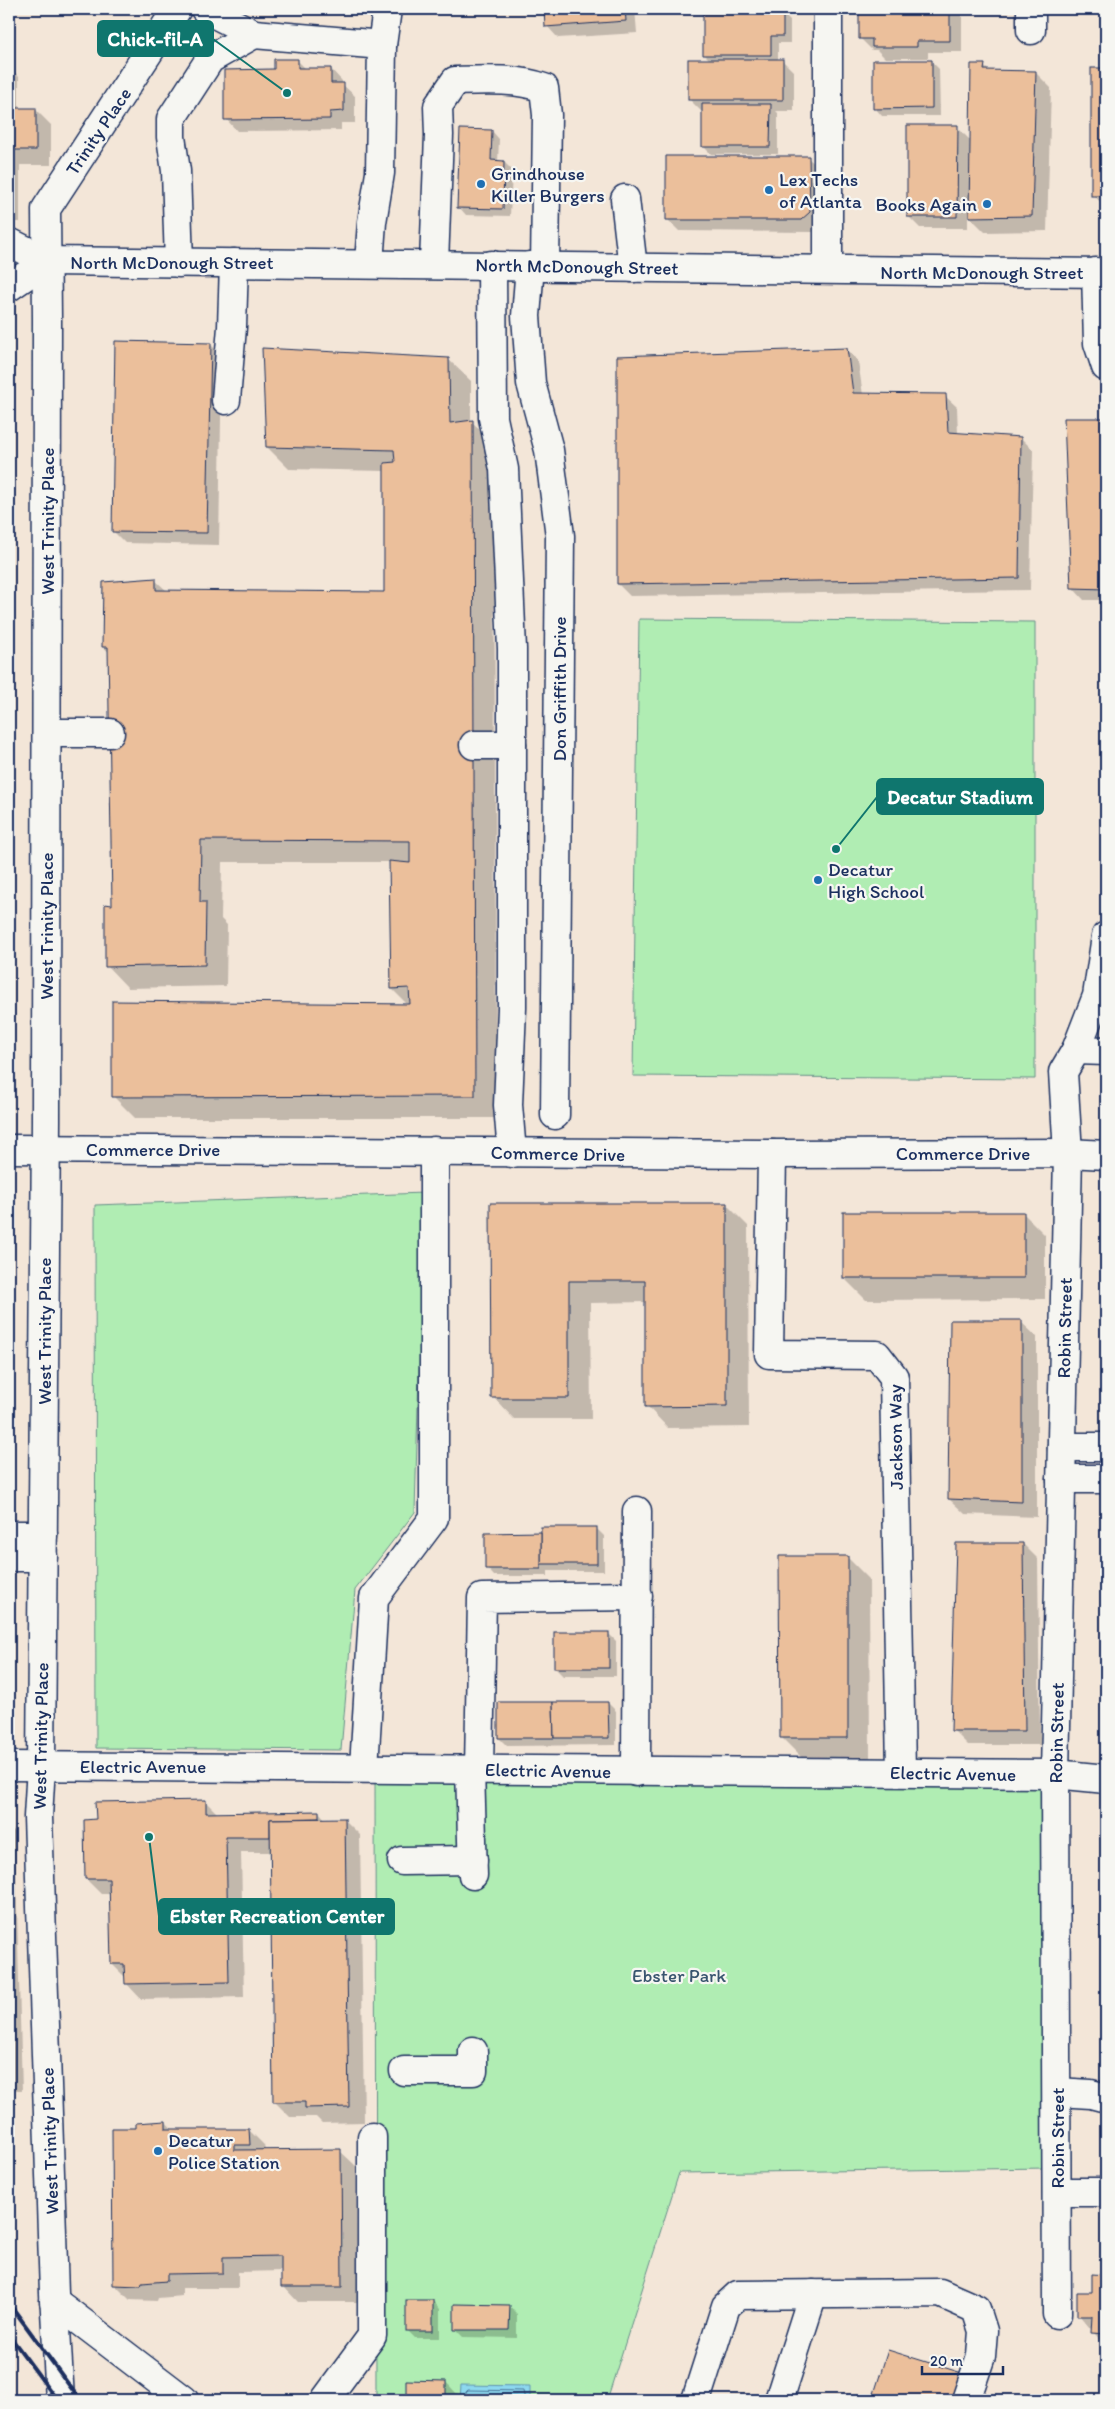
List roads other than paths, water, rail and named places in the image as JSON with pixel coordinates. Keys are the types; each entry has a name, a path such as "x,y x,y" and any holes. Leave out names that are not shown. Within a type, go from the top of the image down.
{"street":[{"name":"Trinity Place","path":"47,261 46,209 177,9"},
{"path":"205,9 254,34 382,45"},
{"path":"369,263 372,222 380,173 382,45 387,9"},
{"path":"828,9 828,270"},
{"path":"179,263 176,172 171,137 171,119 210,59 254,34"},
{"name":"Don Griffith Drive","path":"434,264 439,135 438,106 455,81 494,80 530,83 544,88 547,115 538,267 526,316 532,383 549,450 560,536 555,1115"},
{"path":"625,199 633,268"},
{"name":"North McDonough Street","path":"9,242 47,261 369,263 538,267 1101,273"},
{"name":"North McDonough Street","path":"9,287 47,261"},
{"name":"West Trinity Place","path":"47,261 46,1148 41,1766 38,1817 54,2301 60,2400"},
{"path":"226,400 232,327 234,263"},
{"path":"492,265 493,418 504,469 512,649 512,1008 508,1105 512,1152"},
{"path":"1101,273 1098,343 1106,367"},
{"path":"47,733 110,733"},
{"path":"474,745 512,745"},
{"name":"Robin Street","path":"1058,2314 1055,1774 1068,1152 1063,1072 1076,1050 1097,996 1106,936"},
{"path":"1076,1050 1106,1051"},
{"name":"Commerce Drive","path":"9,1149 772,1154 1068,1152 1106,1155"},
{"path":"364,1768 374,1598 434,1518 434,1151"},
{"name":"Jackson Way","path":"772,1154 769,1354 877,1355 894,1376 901,1772"},
{"path":"1062,1447 1106,1447"},
{"path":"1061,1479 1106,1479"},
{"path":"636,1772 637,1511"},
{"path":"9,1535 43,1546"},
{"path":"9,1557 43,1546"},
{"path":"402,1861 473,1868 474,1769 482,1598 638,1596"},
{"name":"Electric Avenue","path":"9,1766 636,1772 717,1770 901,1772 1055,1774 1106,1779"},
{"path":"404,2071 473,2071 473,2051"},
{"path":"1057,2092 1091,2094 1106,2098"},
{"path":"325,2400 372,2336 372,2137"},
{"path":"1057,2192 1106,2192"},
{"path":"696,2400 726,2306 738,2295 940,2293 976,2309 984,2331 981,2356 966,2400"},
{"path":"780,2400 813,2294"},
{"path":"54,2301 184,2400"}],"water":[{"path":"461,2385 530,2386 530,2400 460,2400"}],"railway":[{"path":"9,2303 80,2400"},
{"path":"9,2335 57,2400"}],"place":[{"name":"Chick-fil-A","path":"287,93"},
{"name":"Grindhouse Killer Burgers","path":"481,184"},
{"name":"Lex Techs of Atlanta","path":"769,190"},
{"name":"Books Again","path":"987,204"},
{"name":"Decatur Stadium","path":"836,849"},
{"name":"Decatur High School","path":"818,880"},
{"name":"Ebster Recreation Center","path":"149,1837"},
{"name":"Decatur Police Station","path":"158,2151"}],"park label":[{"name":"Ebster Park","path":"679,1975"}]}
